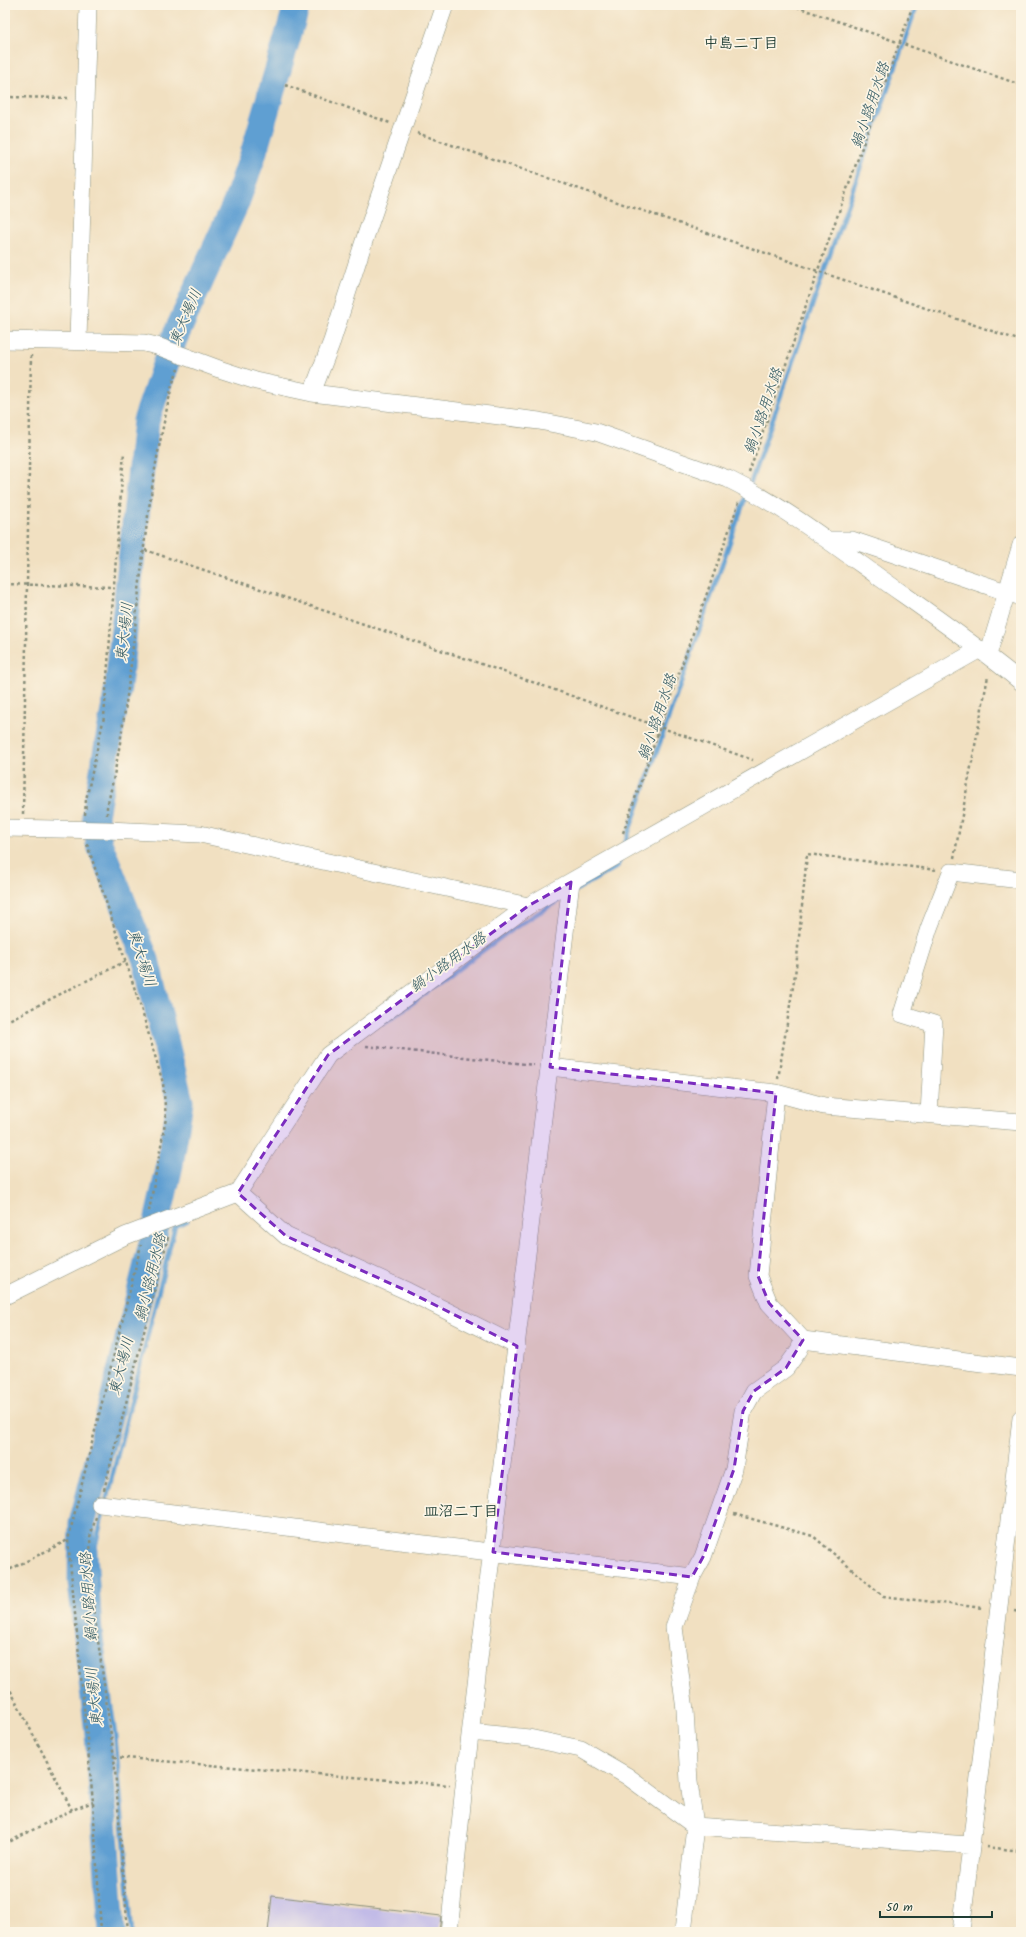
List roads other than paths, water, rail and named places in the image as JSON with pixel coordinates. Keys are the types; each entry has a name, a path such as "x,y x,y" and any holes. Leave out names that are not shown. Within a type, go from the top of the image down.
{"street":[{"path":"78,340 88,5"},
{"path":"312,393 332,341 365,238 445,5"},
{"path":"5,340 78,340 144,343 157,346 218,369 256,381 312,393 539,421 596,432 728,479 744,487 828,540 986,654 1021,682"},
{"path":"828,540 852,540 1014,594"},
{"path":"5,1296 125,1236 238,1194 328,1055 528,906 768,769 986,654 1014,594 1021,544"},
{"path":"5,828 200,834 528,906"},
{"path":"929,1114 934,1024 902,1014 929,928 951,872 1021,880"},
{"path":"449,1932 464,1786 493,1552 571,882"},
{"path":"550,1067 776,1093 824,1106 1021,1122"},
{"path":"776,1093 758,1276 769,1303 803,1340 1021,1368"},
{"path":"238,1194 286,1236 407,1291 517,1346"},
{"path":"683,1932 695,1826 689,1782 685,1710 674,1627 692,1577 703,1557 734,1469 743,1411 754,1391 786,1368 799,1350 803,1340"},
{"path":"960,1932 1021,1418"},
{"path":"100,1504 692,1577"},
{"path":"471,1732 528,1738 581,1749 627,1776 695,1826 970,1845"}],"waterway":[{"name":"東大場川","path":"112,1932 98,1734 81,1582 82,1524 153,1240 170,1165 180,1102 146,960 99,843 95,816 118,687 146,421 174,339 236,203 252,158 297,5"},
{"name":"鍋小路用水路","path":"624,846 917,5"},
{"name":"鍋小路用水路","path":"574,891 617,867 620,860"},
{"name":"鍋小路用水路","path":"384,1024 511,930 564,897"},
{"name":"鍋小路用水路","path":"106,1501 175,1226 187,1221"},
{"name":"鍋小路用水路","path":"104,1509 95,1548 100,1629 115,1733 132,1932"}],"district":[{"name":"中島二丁目","path":"741,43"},
{"name":"皿沼二丁目","path":"461,1511"}]}
